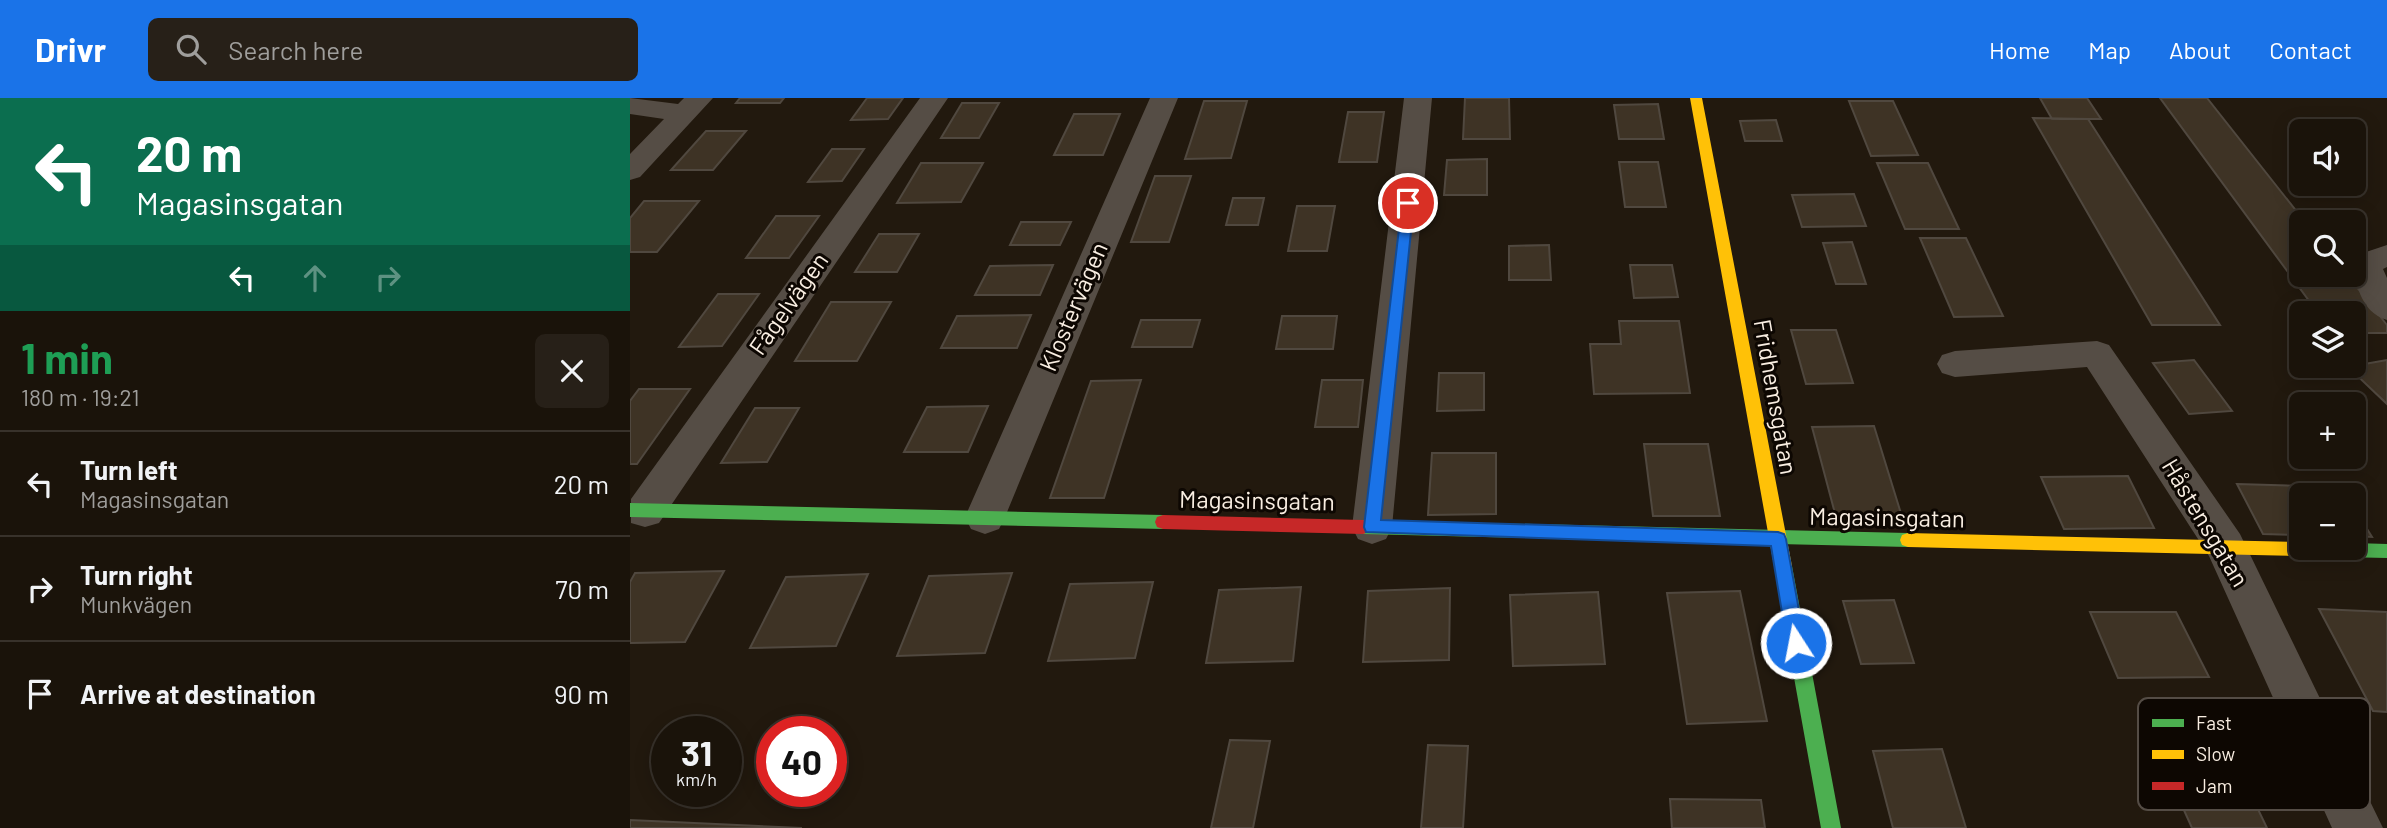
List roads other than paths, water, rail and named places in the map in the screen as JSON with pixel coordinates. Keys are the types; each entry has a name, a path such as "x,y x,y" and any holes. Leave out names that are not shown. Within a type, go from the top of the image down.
{"street":[{"name":"Fågelvägen","path":"637,511 934,98"},
{"name":"Klostervägen","path":"985,517 1164,98"},
{"path":"1372,527 1418,98"},
{"name":"Fridhemsgatan","path":"1696,98 1831,828"},
{"path":"630,106 692,105"},
{"path":"630,172 692,105"},
{"path":"2387,255 2365,264 2379,298 2387,308"},
{"name":"Håstensgatan","path":"1955,364 2098,354 2225,546 2297,698"},
{"name":"Magasinsgatan","path":"637,511 2387,551"},
{"name":"Håstensgatan","path":"2350,810 2358,828"}]}
